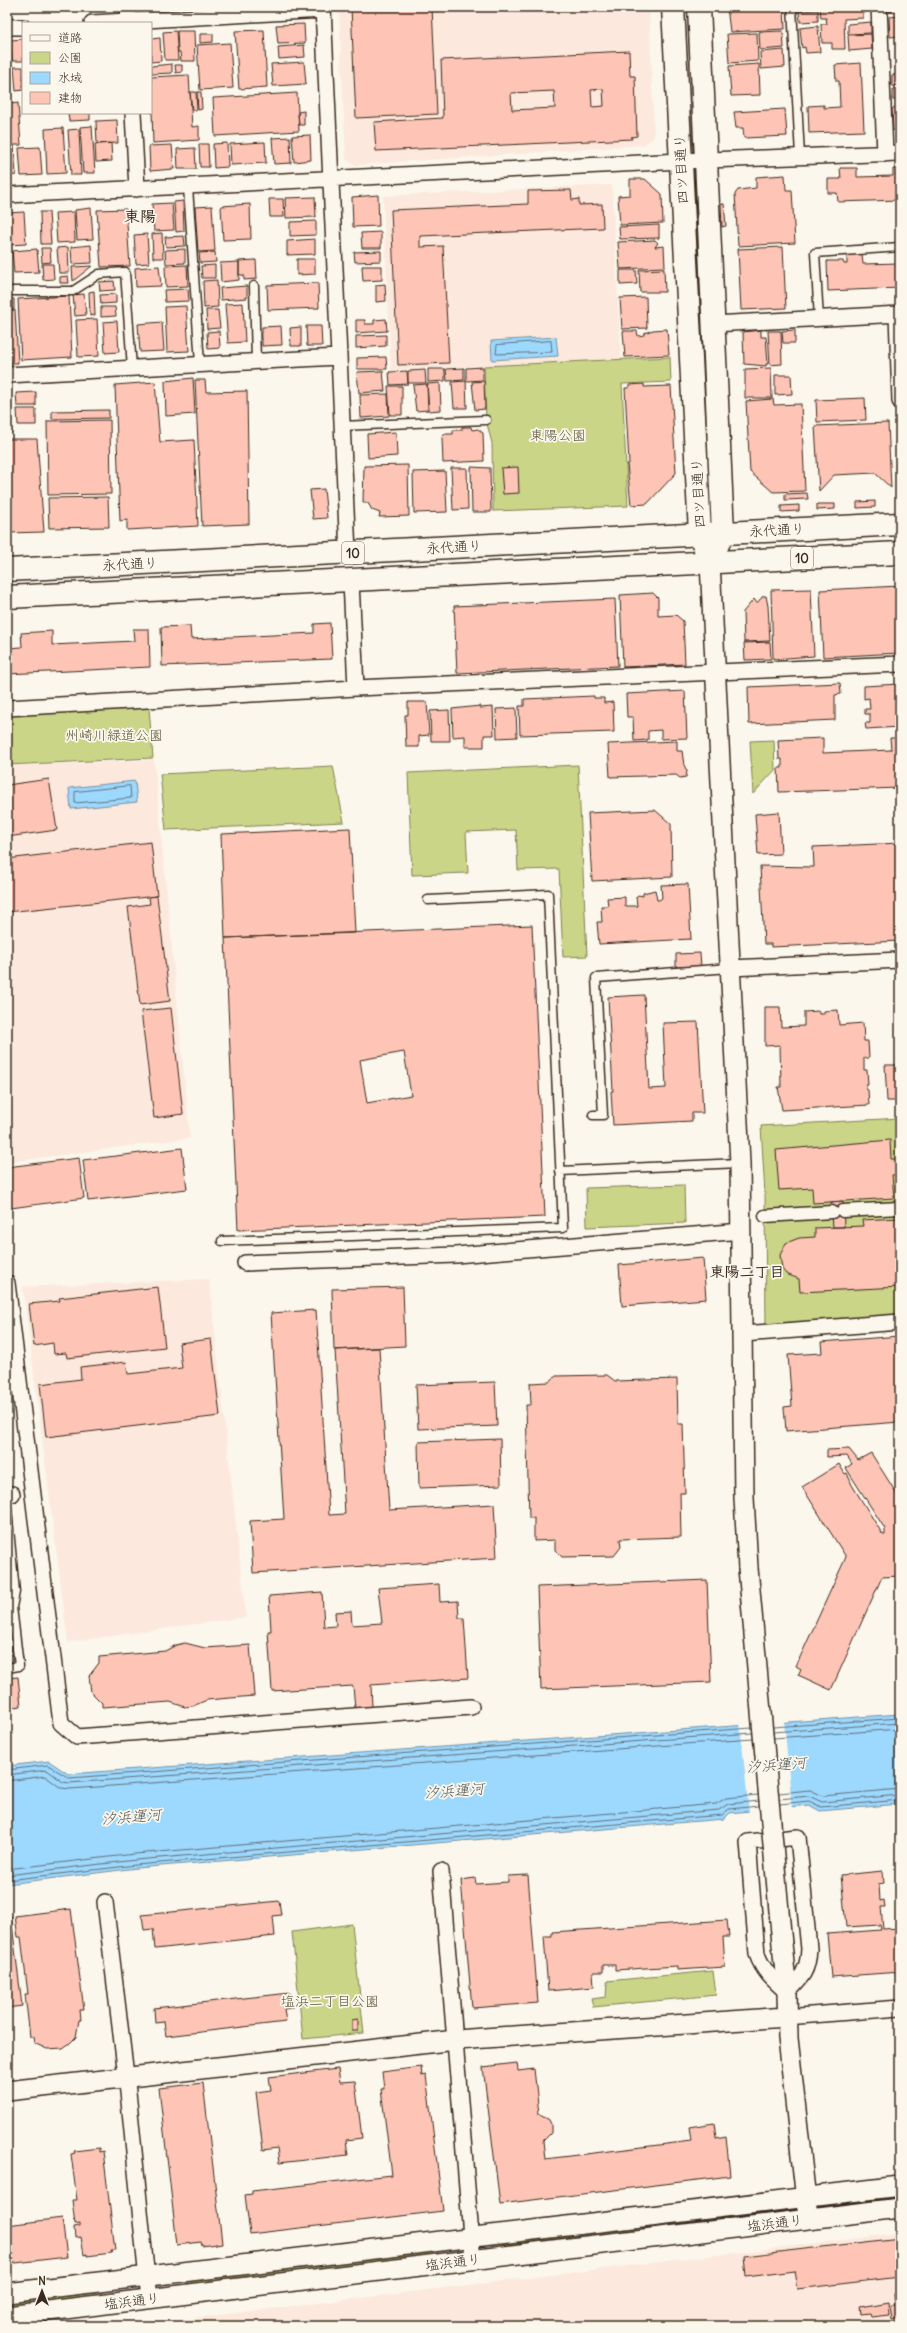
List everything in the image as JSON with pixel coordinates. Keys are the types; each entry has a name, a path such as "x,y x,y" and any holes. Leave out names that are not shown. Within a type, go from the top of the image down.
{"main road":[{"name":"四ツ目通り","path":"673,7 700,534 710,562"},
{"name":"四ツ目通り","path":"699,7 723,532 710,562"},
{"name":"永代通り","path":"7,570 900,524"},
{"name":"永代通り","path":"7,597 900,553"}],"street":[{"path":"7,195 681,161 893,153 879,7"},
{"path":"98,22 128,17 323,8 332,178 338,357 348,553"},
{"path":"7,27 22,26"},
{"path":"133,114 137,189"},
{"path":"713,324 898,314 900,401"},
{"path":"7,375 338,357"},
{"path":"710,562 740,1163 744,1498 748,1568 787,1992 786,2017 808,2219"},
{"path":"351,581 356,688"},
{"path":"7,708 356,688 715,670 900,664"},
{"path":"730,968 900,960"},
{"path":"765,1216 900,1208"},
{"path":"245,1263 456,1255 742,1231"},
{"path":"7,1283 61,1723 77,1737 471,1707"},
{"path":"743,1334 900,1322"},
{"path":"798,1837 809,1949 808,1962 803,1976 787,1992 770,1978 761,1966 757,1954 748,1842 798,1837"},
{"path":"440,1871 456,2040 473,2260"},
{"path":"105,1902 126,2076 149,2299"},
{"path":"7,2091 126,2076 456,2040 900,2008"},
{"name":"塩浜通り","path":"7,2292 900,2186"},
{"name":"塩浜通り","path":"7,2316 900,2208"}],"lane":[{"path":"792,7 800,156"},
{"path":"188,186 200,364"},
{"path":"819,318 815,253 900,247"},
{"path":"7,292 73,291 99,274 125,272 132,368"},
{"path":"254,286 256,361"},
{"path":"341,426 486,420"},
{"path":"222,1241 563,1228 548,894 428,900"},
{"path":"593,1115 603,1115 596,978 730,968"},
{"path":"560,1171 740,1163"},
{"path":"7,1668 19,1666 12,1607 15,1592 9,1499"}],"shaded area":[{"path":"339,7 649,7 654,137 644,145 355,165 346,159"},
{"path":"612,185 621,359 391,370 383,196"},
{"path":"154,760 190,1138 7,1162 7,766"},
{"path":"209,1279 246,1617 68,1642 23,1287"},
{"path":"900,2233 900,2326 129,2326"}],"green space":[{"path":"697,194 702,244 702,325 710,489 708,489 697,266"},
{"name":"東陽公園","path":"670,357 671,382 622,384 628,506 493,511 492,443 486,420 484,366"},
{"name":"州崎川緑道公園","path":"149,708 153,758 7,765 7,715"},
{"path":"774,740 775,770 753,794 750,741"},
{"path":"578,765 587,956 563,957 559,869 518,870 516,830 466,832 468,873 412,875 408,773"},
{"path":"333,766 344,822 166,830 160,774"},
{"path":"900,1118 900,1322 766,1332 765,1194 761,1126"},
{"path":"684,1185 685,1223 587,1227 586,1188"},
{"name":"塩浜二丁目公園","path":"352,1924 364,2033 303,2039 292,1932"},
{"path":"713,1971 716,1995 593,2007 591,1999 606,1997 607,1981"},
{"path":"758,2212 758,2216 503,2247 503,2244"},
{"path":"438,2251 438,2255 187,2285 187,2281"},
{"path":"101,2292 102,2297 7,2308 7,2303"}],"water":[{"path":"556,337 558,356 492,360 491,341"},
{"path":"135,781 137,802 71,809 69,788"},
{"name":"汐浜運河","path":"900,1714 900,1804 820,1811 809,1805 730,1813 724,1819 137,1868 7,1884 7,1766 49,1761 68,1774"}],"pier":[{"path":"784,1720 792,1809 749,1813 740,1723"}],"building":[{"path":"351,7 432,7 437,114 356,118"},
{"path":"727,7 784,9 785,29 730,32"},
{"path":"820,7 863,7 863,18 844,19 845,49 832,49 832,43 822,43 821,24 827,24 826,18 821,18"},
{"path":"889,7 900,7 900,12 889,12"},
{"path":"818,10 818,21 800,22 799,11"},
{"path":"900,16 900,36 890,37 889,17"},
{"path":"871,22 871,33 848,34 848,24"},
{"path":"304,24 305,43 278,44 276,25"},
{"path":"818,26 820,52 806,53 805,47 802,48 800,28"},
{"path":"264,30 267,87 239,89 235,31"},
{"path":"176,31 178,60 165,60 163,32"},
{"path":"177,31 194,31 195,61 181,61 180,52 178,52"},
{"path":"783,31 784,48 760,50 759,32"},
{"path":"757,33 758,61 729,63 727,34"},
{"path":"200,34 213,34 213,42 200,43"},
{"path":"871,34 872,49 849,51 848,35"},
{"path":"160,38 161,61 152,62 152,39"},
{"path":"22,39 22,61 12,61 11,40"},
{"path":"230,43 233,88 200,90 197,45"},
{"path":"304,45 305,57 279,59 278,47"},
{"path":"784,50 785,67 761,69 760,52"},
{"path":"629,51 630,76 635,76 637,136 631,137 632,139 376,151 374,122 443,118 441,60","holes":["603,89 604,106 592,107 591,90","554,91 555,108 512,110 511,93"]},
{"path":"304,62 306,84 273,86 271,64"},
{"path":"861,63 864,131 809,133 808,106 824,105 824,108 840,107 839,81 836,81 835,65"},
{"path":"172,64 172,73 152,74 152,66"},
{"path":"759,64 760,95 731,96 729,66"},
{"path":"175,65 182,65 182,72 176,73"},
{"path":"14,67 22,67 22,90 16,91"},
{"path":"900,74 900,85 892,86 892,75"},
{"path":"189,75 192,127 199,126 199,140 153,143 152,77"},
{"path":"10,81 11,104 18,103 21,145 14,145 16,175 7,176 7,82"},
{"path":"900,89 900,100 893,100 893,90"},
{"path":"190,92 196,92 197,110 192,110"},
{"path":"197,92 201,92 202,109 198,110"},
{"path":"297,93 299,131 215,136 213,98"},
{"path":"900,105 900,134 893,130 892,109"},
{"path":"785,109 787,136 744,138 743,128 736,128 734,112"},
{"path":"304,111 304,125 299,125 298,112"},
{"path":"68,114 90,114 90,120 69,121"},
{"path":"117,120 118,143 97,144 96,121"},
{"path":"92,126 95,173 83,173 80,127"},
{"path":"63,128 66,173 47,174 45,129"},
{"path":"79,129 81,175 71,175 68,130"},
{"path":"310,135 311,160 294,162 292,136"},
{"path":"290,137 291,163 274,164 272,138"},
{"path":"265,142 266,163 231,165 230,144"},
{"path":"111,143 112,161 96,162 95,144"},
{"path":"227,143 228,167 214,168 213,144"},
{"path":"199,144 208,144 209,167 200,167"},
{"path":"172,145 174,169 150,171 149,146"},
{"path":"40,147 42,175 21,176 19,148"},
{"path":"195,148 196,169 178,169 177,149"},
{"path":"840,168 857,168 857,177 893,176 893,169 900,169 900,200 838,202 837,193 828,193 828,179 841,179"},
{"path":"785,175 786,190 792,190 795,243 738,246 735,194 738,190 756,188 756,177"},
{"path":"630,179 645,179 662,194 663,223 620,225 618,196 630,195"},
{"path":"571,190 572,200 579,199 579,205 602,204 603,228 420,236 420,247 443,246 449,363 398,365 391,210 528,204 528,191"},
{"path":"378,195 379,226 353,227 352,197"},
{"path":"315,197 316,217 286,218 285,198"},
{"path":"269,199 283,199 284,217 270,217"},
{"path":"183,201 184,231 176,232 174,202"},
{"path":"172,203 174,230 154,231 152,204"},
{"path":"250,204 251,239 223,240 221,206"},
{"path":"721,204 724,204 726,226 722,227"},
{"path":"212,206 215,251 198,252 195,207"},
{"path":"91,208 93,239 77,240 75,210"},
{"path":"126,209 130,266 101,267 97,210"},
{"path":"24,212 26,244 7,245 7,213"},
{"path":"40,212 49,212 51,244 41,244"},
{"path":"74,212 75,242 57,243 55,213"},
{"path":"316,221 316,235 290,236 290,222"},
{"path":"659,225 659,238 620,239 619,227"},
{"path":"381,232 381,248 362,248 361,233"},
{"path":"162,233 163,258 153,258 152,234"},
{"path":"147,234 149,263 136,264 134,235"},
{"path":"184,236 185,246 166,247 165,237"},
{"path":"315,239 315,254 287,255 287,241"},
{"path":"655,240 658,243 655,247 664,246 665,267 620,269 618,242"},
{"path":"91,245 92,263 72,264 71,247"},
{"path":"68,247 69,273 59,273 57,248"},
{"path":"783,247 786,308 741,310 738,249"},
{"path":"41,248 50,248 51,262 42,263"},
{"path":"37,249 39,272 14,273 12,251"},
{"path":"185,249 185,263 166,264 165,250"},
{"path":"381,251 381,261 355,262 354,252"},
{"path":"215,252 216,262 200,263 199,253"},
{"path":"862,254 863,264 900,263 900,288 828,291 827,261 843,261 844,264 847,264 847,255"},
{"path":"297,259 315,259 315,274 297,275"},
{"path":"256,260 257,279 244,280 244,275 239,275 239,261"},
{"path":"239,262 239,280 221,282 220,263"},
{"path":"42,264 53,264 54,279 43,280"},
{"path":"187,265 188,286 166,287 165,266"},
{"path":"215,265 215,278 202,278 201,266"},
{"path":"92,266 73,281 72,267"},
{"path":"159,266 161,286 136,287 135,268"},
{"path":"362,266 382,266 382,280 363,281"},
{"path":"664,269 665,292 640,292 639,270"},
{"path":"620,270 636,270 637,284 620,285"},
{"path":"68,276 69,283 60,283 60,277"},
{"path":"217,280 218,307 204,308 203,281"},
{"path":"114,281 115,290 100,291 99,282"},
{"path":"318,283 319,308 268,310 267,285"},
{"path":"385,284 386,301 376,302 376,285"},
{"path":"247,286 247,298 221,300 220,288"},
{"path":"188,289 189,301 165,302 164,290"},
{"path":"94,291 95,315 90,316 89,292"},
{"path":"84,294 86,315 75,316 73,295"},
{"path":"116,294 116,303 101,304 100,295"},
{"path":"69,296 72,357 21,360 18,299"},
{"path":"646,297 647,328 622,329 620,298"},
{"path":"7,299 14,299 14,309 7,310"},
{"path":"243,303 245,342 228,343 225,304"},
{"path":"186,306 189,351 167,352 165,307"},
{"path":"101,307 115,307 116,316 101,317"},
{"path":"15,310 18,363 7,363 7,311"},
{"path":"206,310 218,310 220,328 207,329"},
{"path":"97,319 99,356 78,357 76,320"},
{"path":"386,319 387,331 356,333 356,320 365,320 365,324 374,324 374,320"},
{"path":"117,321 119,352 105,353 103,322"},
{"path":"162,322 164,351 140,352 138,324"},
{"path":"281,326 282,345 262,346 262,327"},
{"path":"306,326 321,326 322,346 307,346"},
{"path":"301,327 301,346 291,346 290,328"},
{"path":"667,329 669,355 625,357 623,331 637,331 638,336 644,335 644,333 653,330"},
{"path":"761,330 761,337 766,337 768,364 766,364 766,366 744,364 743,332"},
{"path":"795,330 795,343 783,343 782,331"},
{"path":"219,331 220,348 208,349 207,332"},
{"path":"768,331 781,331 782,364 770,365"},
{"path":"386,335 386,346 356,348 356,336"},
{"path":"386,357 387,369 357,369 357,358"},
{"path":"483,367 483,380 466,381 466,368"},
{"path":"464,368 464,380 447,381 446,369"},
{"path":"771,368 772,398 745,398 745,369"},
{"path":"428,369 445,369 445,381 428,382"},
{"path":"425,370 426,383 408,383 408,371"},
{"path":"383,371 385,391 359,393 357,372"},
{"path":"407,371 408,384 390,385 389,372"},
{"path":"775,375 791,375 792,394 775,395"},
{"path":"193,378 195,414 166,416 165,381"},
{"path":"195,380 205,380 206,392 247,391 249,524 202,526"},
{"path":"466,381 467,408 454,408 452,382"},
{"path":"484,381 485,409 475,410 472,382"},
{"path":"155,382 160,442 194,440 198,526 127,530 127,520 120,521 115,385"},
{"path":"440,383 441,410 429,411 427,384"},
{"path":"427,384 428,410 416,411 413,385"},
{"path":"644,384 644,387 671,386 676,473 647,504 631,505 627,464 629,464 625,388 629,388 629,385"},
{"path":"388,386 402,386 402,415 390,415"},
{"path":"36,392 36,406 17,406 16,393"},
{"path":"388,394 389,416 361,418 360,395"},
{"path":"7,395 11,395 11,433 7,433"},
{"path":"865,398 866,420 817,422 816,400"},
{"path":"773,399 774,405 801,404 805,491 773,492 750,472 746,401"},
{"path":"17,409 36,409 36,425 18,425"},
{"path":"109,410 109,418 52,419 52,411"},
{"path":"110,420 111,494 48,495 47,421"},
{"path":"888,423 891,488 875,473 834,475 819,491 815,426"},
{"path":"462,427 471,427 472,430 478,429 483,433 484,461 443,463 442,437 445,434 453,434 453,430 462,430"},
{"path":"396,432 397,456 368,458 367,434"},
{"path":"7,439 37,439 44,532 7,533"},
{"path":"408,465 409,516 379,517 380,513 372,510 368,503 363,503 364,466"},
{"path":"471,467 490,468 491,512 472,512"},
{"path":"518,467 519,493 503,494 501,468"},
{"path":"451,468 467,468 468,509 453,510"},
{"path":"445,471 447,512 414,513 413,472"},
{"path":"324,489 327,518 313,519 310,490"},
{"path":"807,493 808,499 785,500 785,494"},
{"path":"108,497 109,527 49,528 48,498"},
{"path":"875,501 875,507 857,508 857,502"},
{"path":"817,504 835,504 835,509 817,510"},
{"path":"799,505 799,511 781,512 781,506"},
{"path":"900,586 900,653 823,657 820,590"},
{"path":"811,589 814,656 773,659 771,590"},
{"path":"653,593 658,598 658,616 676,615 683,621 685,664 623,667 620,595"},
{"path":"763,596 766,596 768,606 770,641 744,642 743,612 754,599 757,603"},
{"path":"615,599 618,666 457,673 454,606"},
{"path":"330,623 332,659 162,666 161,627 190,626 191,639 314,633 314,624"},
{"path":"133,629 149,629 150,667 7,674 7,648 22,647 21,633 52,631 52,645 134,641"},
{"path":"770,642 771,659 745,660 744,643"},
{"path":"840,683 841,694 835,695 835,720 749,724 748,687"},
{"path":"900,684 900,697 896,697 897,708 900,708 900,713 897,714 900,727 866,729 865,723 870,723 870,714 865,714 865,709 870,709 869,698 864,699 864,686"},
{"path":"685,691 687,738 661,739 661,730 648,731 648,740 634,741 633,717 627,717 626,694"},
{"path":"594,696 594,698 604,698 604,703 613,702 614,732 520,735 519,706 524,706 524,699"},
{"path":"408,702 427,702 429,735 419,736 419,747 406,747 405,715 408,715"},
{"path":"480,706 480,708 493,707 494,735 484,735 484,747 465,747 465,736 453,737 452,709"},
{"path":"516,708 517,737 497,738 496,709"},
{"path":"449,710 450,741 431,741 430,711"},
{"path":"823,738 823,753 891,750 890,738 898,738 898,750 900,750 900,788 779,792 778,768 782,768 782,759 779,759 778,740"},
{"path":"677,741 677,751 682,751 684,765 687,771 686,777 680,778 676,775 610,777 608,744"},
{"path":"49,779 57,830 7,837 7,785"},
{"path":"655,810 671,824 672,877 592,881 588,813"},
{"path":"779,812 781,854 758,855 755,814"},
{"path":"350,828 355,933 225,938 221,834"},
{"path":"151,842 157,896 7,912 7,859"},
{"path":"900,843 900,941 771,947 771,944 764,944 760,866 814,867 813,847"},
{"path":"688,884 691,939 599,944 597,922 602,922 601,906 608,906 607,898 625,897 625,906 637,906 636,897 638,895 643,896 643,893 655,890 657,900 662,898 661,885"},
{"path":"157,896 170,1001 140,1005 128,907 150,904 149,897"},
{"path":"532,925 545,1217 238,1230 225,938","holes":["404,1052 411,1095 367,1103 360,1060"]},
{"path":"700,953 701,966 676,967 676,954"},
{"path":"644,995 649,1089 666,1088 663,1023 698,1022 703,1113 692,1113 692,1121 613,1125 611,1091 613,1091 608,997"},
{"path":"765,1007 780,1007 781,1027 804,1026 804,1012 819,1011 819,1014 824,1014 824,1011 838,1010 839,1025 863,1023 864,1041 868,1041 869,1058 864,1058 864,1070 867,1070 868,1085 866,1085 866,1089 868,1090 869,1105 782,1110 778,1087 781,1087 780,1045 765,1046"},
{"path":"171,1008 183,1114 154,1118 141,1011"},
{"path":"885,1065 900,1065 900,1101 887,1101"},
{"path":"890,1140 891,1159 898,1159 899,1174 892,1175 894,1198 813,1203 812,1188 779,1190 776,1150"},
{"path":"182,1148 187,1189 88,1201 83,1160"},
{"path":"79,1158 84,1198 11,1208 7,1167"},
{"path":"843,1201 844,1227 833,1227 831,1202"},
{"path":"900,1218 900,1287 800,1292 799,1279 786,1274 782,1269 780,1255 786,1243 799,1238 815,1237 815,1228 863,1226 862,1220"},
{"path":"703,1258 706,1299 622,1306 619,1265"},
{"path":"158,1287 165,1347 67,1358 66,1353 54,1354 53,1343 34,1346 29,1304 60,1301 59,1298"},
{"path":"403,1287 405,1346 334,1350 332,1289"},
{"path":"316,1310 329,1515 345,1514 335,1350 379,1348 389,1510 494,1504 497,1558 253,1573 250,1521 284,1519 271,1313"},
{"path":"900,1336 900,1422 786,1431 784,1407 792,1406 788,1355 822,1353 821,1342"},
{"path":"211,1339 220,1416 46,1437 40,1384 81,1379 80,1367 126,1362 128,1374 182,1368 179,1343"},
{"path":"607,1375 615,1381 677,1379 678,1424 683,1424 685,1493 680,1493 681,1537 620,1539 621,1547 614,1556 562,1557 555,1550 555,1540 534,1541 534,1518 529,1518 526,1405 531,1405 530,1383 549,1382 556,1376"},
{"path":"495,1382 497,1426 418,1429 416,1385"},
{"path":"500,1439 501,1485 419,1488 418,1442"},
{"path":"849,1449 858,1460 871,1453 900,1499 900,1523 897,1525 898,1534 900,1534 900,1576 882,1577 831,1690 798,1675 801,1669 796,1666 846,1557 802,1487 839,1464 845,1474 847,1473 852,1485 883,1535 885,1535 885,1529 846,1468 852,1464 847,1456 827,1457 827,1450"},
{"path":"707,1580 711,1682 541,1689 537,1587"},
{"path":"439,1584 440,1602 458,1601 459,1618 464,1618 468,1678 371,1685 372,1707 355,1708 353,1686 272,1691 268,1631 271,1631 269,1596 322,1592 324,1627 336,1626 335,1612 351,1611 352,1625 382,1623 378,1588"},
{"path":"185,1643 205,1648 250,1645 254,1696 207,1700 193,1706 185,1707 170,1702 102,1707 102,1703 91,1692 89,1676 99,1663 99,1657 165,1651 176,1645"},
{"path":"18,1677 21,1706 7,1708 7,1678"},
{"path":"883,1871 884,1883 879,1884 880,1901 884,1900 885,1907 881,1907 883,1929 900,1928 900,1972 831,1977 827,1934 881,1930 880,1925 846,1927 841,1875"},
{"path":"528,1875 538,2003 472,2008 461,1880 475,1878 476,1884 508,1882 508,1876"},
{"path":"279,1901 281,1915 273,1916 275,1936 155,1949 153,1929 144,1930 142,1915"},
{"path":"71,1909 84,2010 80,2010 81,2020 79,2020 76,2037 63,2048 47,2049 34,2043 33,2037 30,2037 25,1994 28,1994 21,1937 18,1937 15,1916"},
{"path":"11,1916 22,2006 7,2008 7,1917"},
{"path":"727,1920 729,1937 723,1937 725,1967 677,1970 677,1966 615,1970 615,1965 603,1965 603,1972 593,1972 594,1987 548,1991 544,1936 552,1936 552,1932"},
{"path":"290,1993 292,2008 284,2009 286,2022 166,2036 164,2022 155,2023 154,2008"},
{"path":"358,2019 358,2031 352,2031 352,2020"},
{"path":"517,2063 518,2071 534,2069 539,2114 548,2118 551,2124 551,2133 543,2141 545,2159 691,2141 689,2127 714,2123 716,2138 726,2136 730,2176 500,2204 483,2067"},
{"path":"421,2067 422,2076 426,2075 443,2211 250,2234 245,2195 252,2194 252,2191 392,2175 381,2089 384,2089 382,2072"},
{"path":"338,2069 340,2082 355,2081 362,2138 346,2140 348,2155 279,2163 277,2148 263,2150 256,2092 271,2090 269,2077"},
{"path":"203,2083 222,2243 202,2246 201,2242 177,2245 159,2088"},
{"path":"99,2148 99,2152 103,2151 115,2250 111,2250 112,2253 87,2256 87,2254 84,2255 81,2237 75,2238 74,2227 80,2226 80,2223 75,2224 72,2200 77,2200 71,2154 75,2153 74,2151"},
{"path":"62,2218 67,2257 7,2264 7,2225"},
{"path":"900,2238 900,2277 797,2289 794,2271 746,2277 744,2256"},
{"path":"900,2293 900,2325 897,2325 897,2318 892,2319 890,2305 895,2304 894,2294"},
{"path":"888,2302 889,2315 871,2317 870,2314 861,2315 860,2307"}],"district":[{"name":"東陽","path":"140,216"},
{"name":"東陽二丁目","path":"747,1272"}]}
